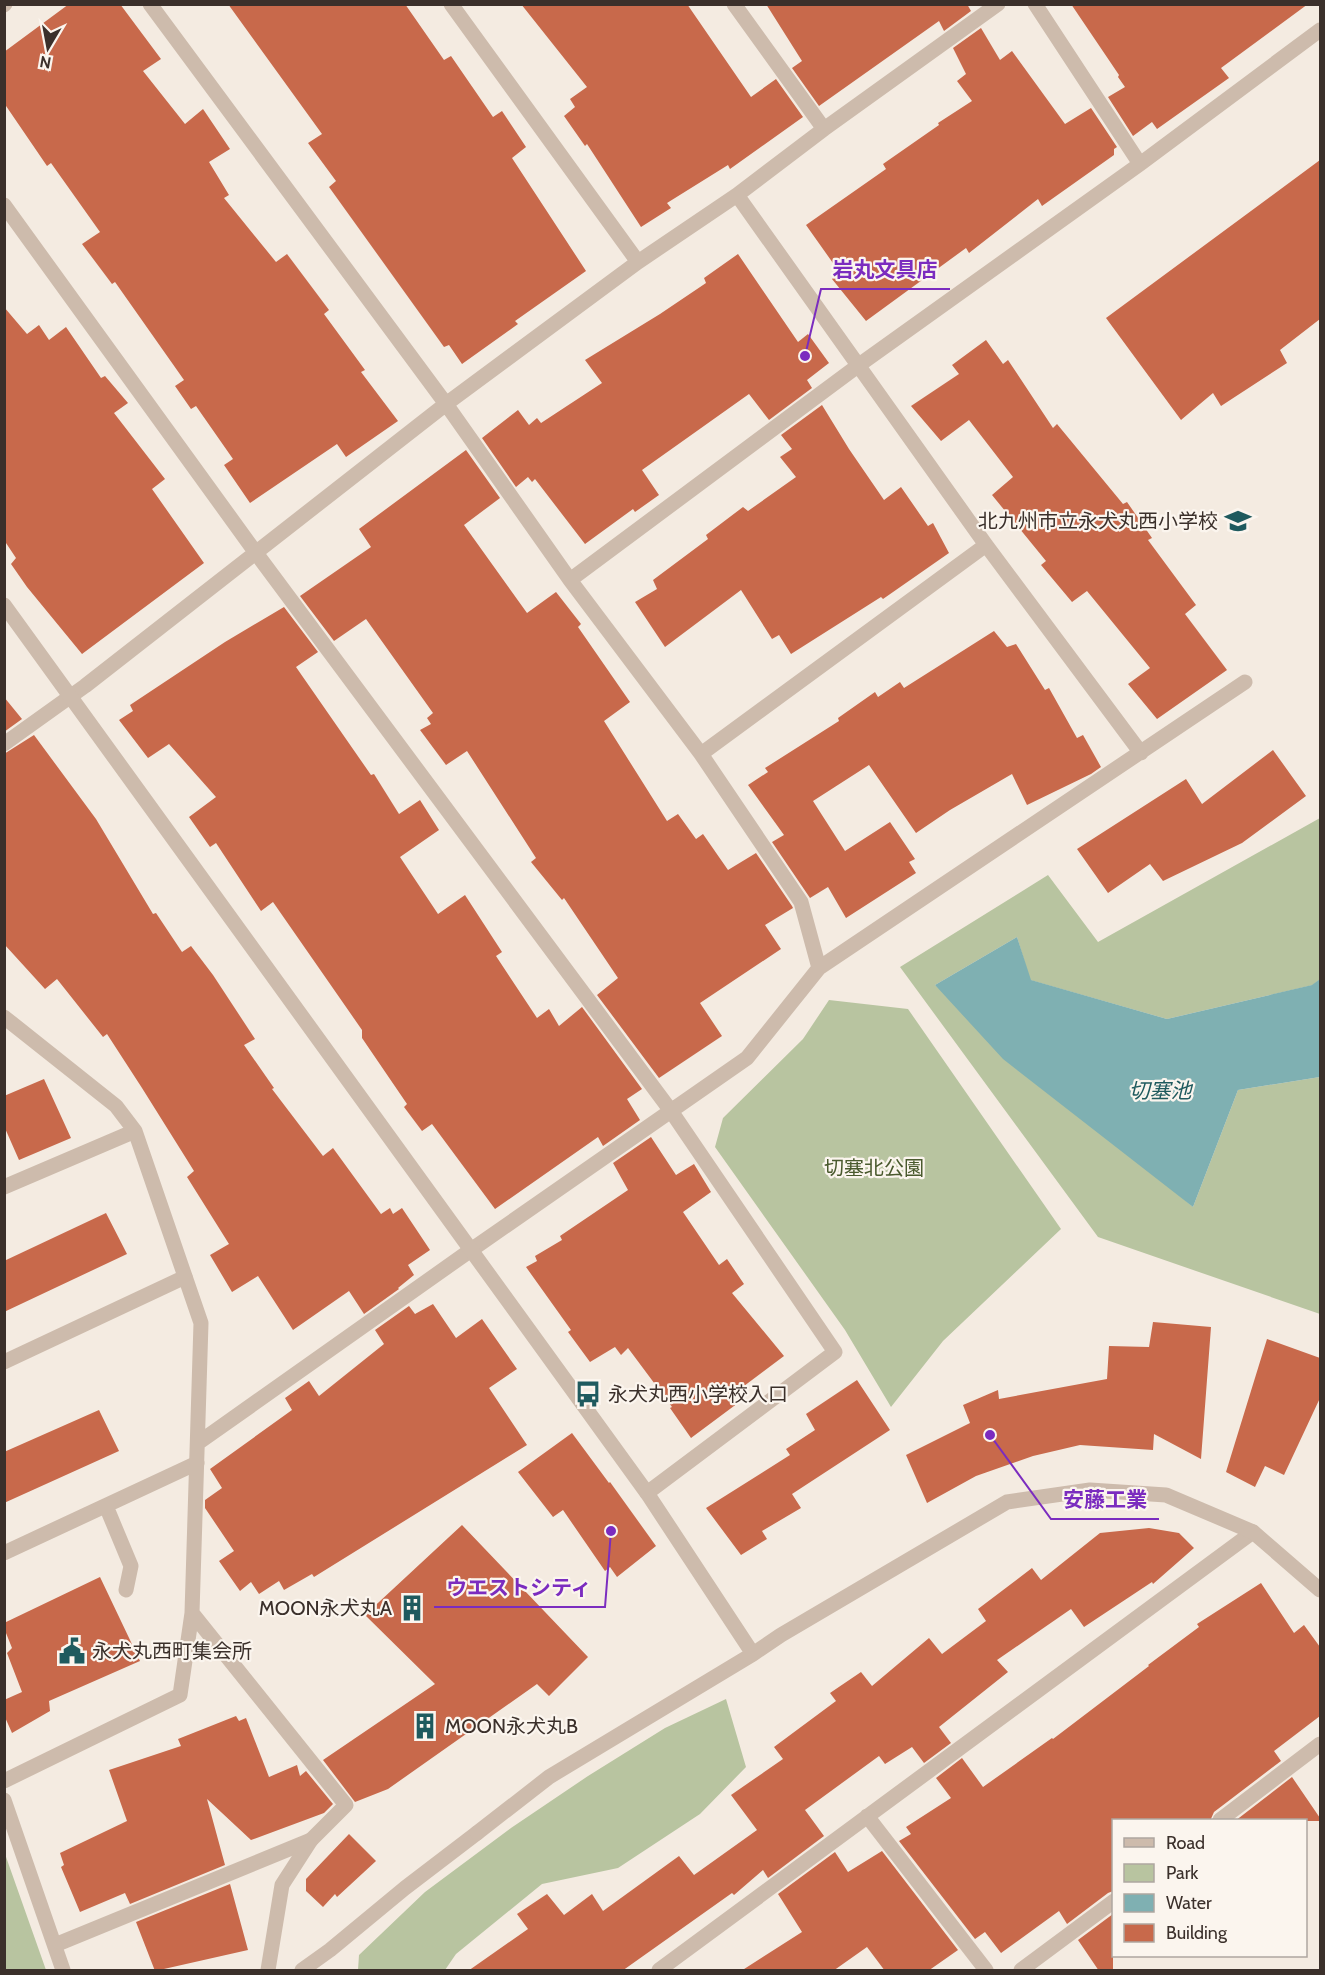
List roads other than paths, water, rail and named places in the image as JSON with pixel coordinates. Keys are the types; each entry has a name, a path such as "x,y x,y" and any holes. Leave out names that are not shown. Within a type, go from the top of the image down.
{"street":[{"path":"150,4 446,404 570,580 701,754 801,902 819,968"},
{"path":"451,4 638,262"},
{"path":"734,4 825,129"},
{"path":"4,744 71,697 446,404 638,262 737,195 998,4"},
{"path":"1035,4 1140,164"},
{"path":"570,580 859,365 1140,164 1320,30"},
{"path":"737,195 986,545 1141,753"},
{"path":"4,205 256,553 671,1111 835,1352 647,1493"},
{"path":"701,754 986,545"},
{"path":"4,605 647,1493 753,1654"},
{"path":"198,1443 747,1058 819,968 1245,682"},
{"path":"4,1017 116,1106 135,1131 201,1323 192,1613 180,1695 4,1781"},
{"path":"4,1187 135,1131"},
{"path":"4,1362 185,1277"},
{"path":"4,1553 197,1463"},
{"path":"302,1971 549,1777 781,1635 1007,1502 1090,1490 1166,1495 1253,1532 1320,1590"},
{"path":"106,1506 131,1566 126,1590"},
{"path":"659,1971 1253,1532"},
{"path":"192,1613 346,1805 311,1840 282,1885 268,1971"},
{"path":"1223,1819 1320,1744"},
{"path":"4,1800 63,1971"},
{"path":"867,1816 986,1971"},
{"path":"55,1945 311,1840"},
{"path":"1022,1971 1112,1902"}],"water":[{"name":"切塞池","path":"1017,937 1031,980 1167,1019 1312,985 1320,979 1320,1077 1238,1090 1193,1207 1003,1059 935,985"}],"place":[{"name":"岩丸文具店","path":"805,356"},
{"name":"北九州市立永犬丸西小学校","path":"1238,521"},
{"name":"永犬丸西小学校入口","path":"588,1394"},
{"name":"安藤工業","path":"990,1435"},
{"name":"ウエストシティ","path":"611,1531"},
{"name":"MOON永犬丸A","path":"412,1608"},
{"name":"永犬丸西町集会所","path":"72,1651"},
{"name":"MOON永犬丸B","path":"425,1726"}],"park label":[{"name":"切塞北公園","path":"874,1168"}]}
